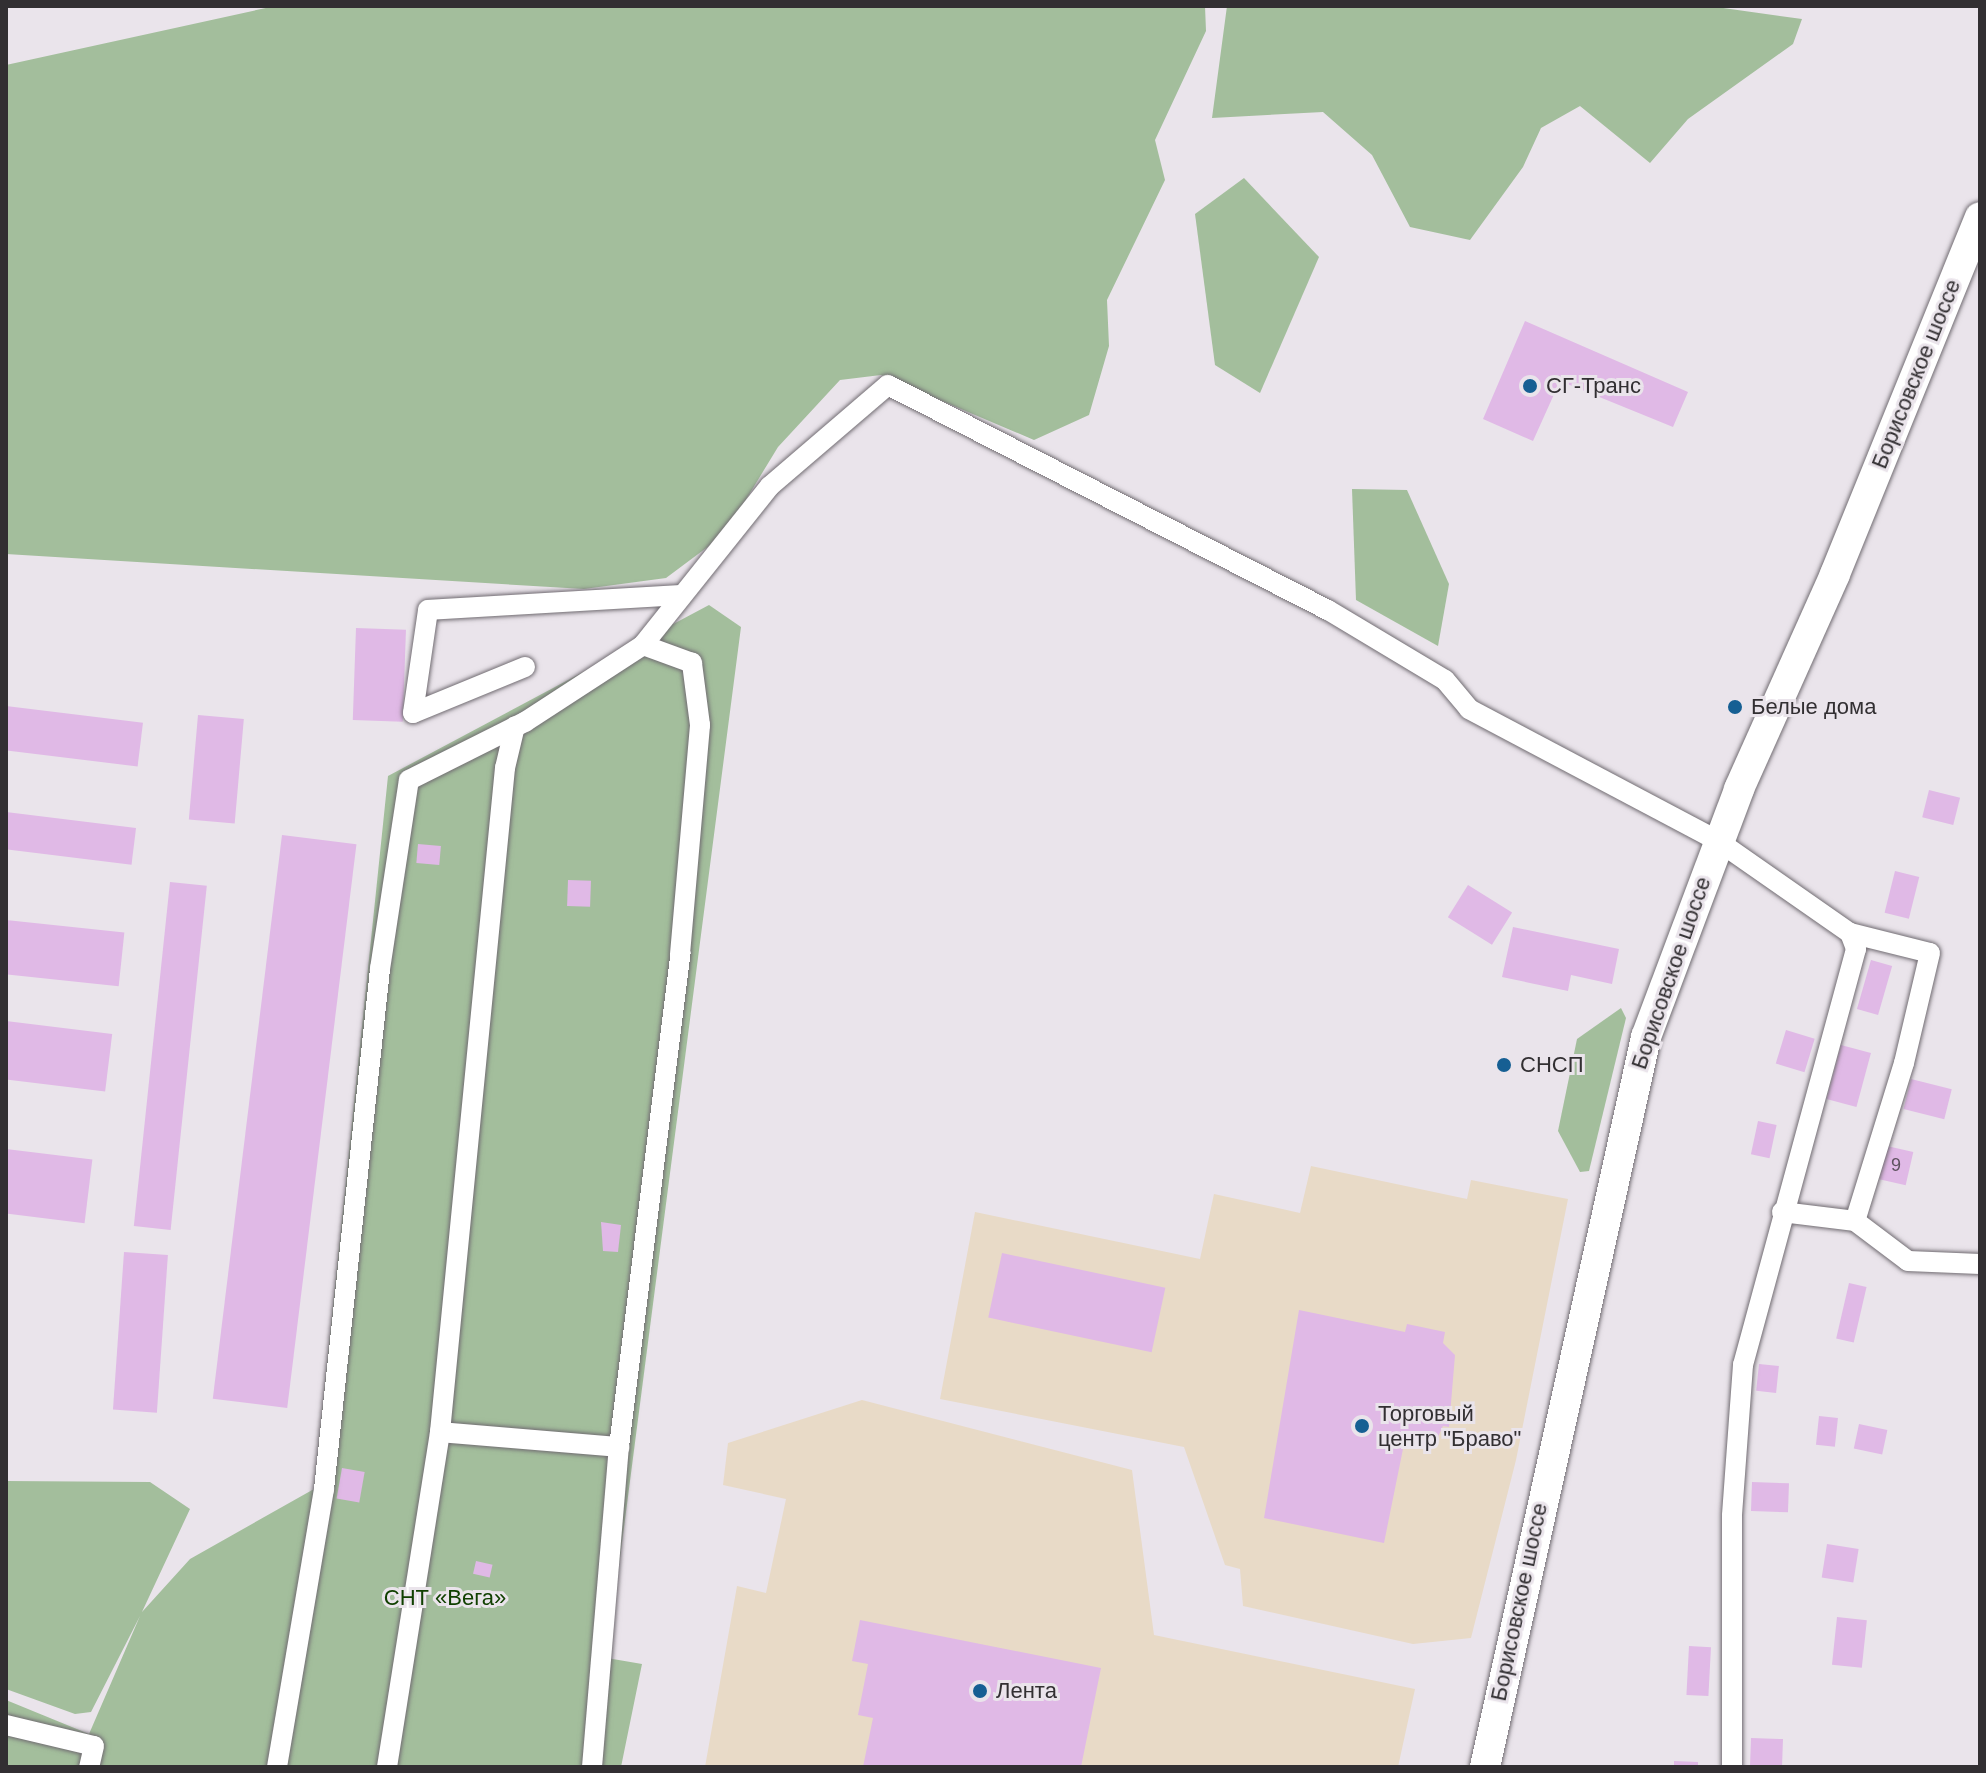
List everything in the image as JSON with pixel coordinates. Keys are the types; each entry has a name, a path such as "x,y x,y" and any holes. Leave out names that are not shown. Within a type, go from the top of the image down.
{"main road":[{"name":"Борисовское шоссе","path":"1485,1767 1628,1099 1675,951 1718,841 1835,574 1980,217"}],"street":[{"path":"277,1767 324,1489 380,969 409,780 515,726 643,645 770,486 888,385 1328,610 1445,680 1469,709 1718,841 1850,933 1930,953 1904,1063 1855,1221"},
{"path":"525,667 413,713 428,610 680,595"},
{"path":"592,1767 619,1447 680,954 700,725 692,663 643,645"},
{"path":"387,1767 440,1432 505,768 515,726"},
{"path":"1732,1767 1732,1516 1743,1365 1782,1212 1856,949 1850,933"},
{"path":"1782,1212 1855,1221 1908,1261 1980,1264"},
{"path":"440,1432 619,1447"},
{"path":"6,1725 94,1746 89,1767"}],"shaded area":[{"path":"1311,1166 1467,1199 1471,1180 1568,1199 1516,1460 1471,1638 1413,1644 1243,1606 1240,1569 1225,1565 1184,1447 940,1399 975,1212 1200,1259 1214,1194 1300,1213"},
{"path":"862,1400 1132,1470 1154,1635 1415,1689 1398,1767 705,1767 737,1586 766,1593 786,1499 723,1485 728,1443"}],"green space":[{"path":"275,6 1205,6 1206,31 1155,140 1165,180 1107,300 1109,346 1089,415 1034,440 881,375 840,380 778,447 725,534 666,578 584,589 6,554 6,65"},
{"path":"1227,6 1709,6 1802,19 1793,44 1688,119 1650,163 1580,106 1541,128 1523,167 1470,240 1410,227 1372,155 1323,112 1212,118"},
{"path":"1244,178 1319,257 1260,393 1215,365 1195,214"},
{"path":"1352,489 1407,490 1449,584 1438,646 1356,600"},
{"name":"СНТ «Вега»","path":"709,605 741,627 607,1658 642,1664 621,1767 6,1767 6,1700 89,1734 140,1616 91,1712 75,1714 6,1689 6,1481 150,1482 190,1509 142,1612 190,1559 314,1489 388,776"},
{"path":"1621,1008 1626,1018 1589,1171 1580,1172 1558,1131 1577,1039"}],"building":[{"path":"1525,321 1688,392 1673,427 1560,381 1533,441 1483,419"},
{"path":"356,628 406,630 403,722 353,720"},
{"path":"6,706 143,723 138,766 6,750"},
{"path":"198,715 244,719 235,824 189,820"},
{"path":"1929,790 1960,798 1953,825 1922,817"},
{"path":"6,812 136,828 132,865 6,849"},
{"path":"282,835 356,844 287,1408 213,1399"},
{"path":"418,844 441,846 439,865 416,863"},
{"path":"1895,871 1919,877 1909,919 1885,913"},
{"path":"568,880 591,881 590,907 567,906"},
{"path":"170,882 207,886 171,1230 134,1226"},
{"path":"1468,885 1512,913 1492,945 1448,917"},
{"path":"6,920 124,932 119,986 6,974"},
{"path":"1513,927 1619,949 1612,984 1571,975 1568,991 1502,977"},
{"path":"1871,960 1892,966 1878,1015 1857,1009"},
{"path":"6,1021 112,1034 105,1092 6,1079"},
{"path":"1786,1030 1815,1039 1804,1072 1776,1063"},
{"path":"1841,1045 1871,1053 1856,1107 1827,1099"},
{"path":"1911,1079 1952,1089 1944,1119 1904,1109"},
{"path":"1758,1121 1777,1125 1770,1158 1751,1154"},
{"path":"1887,1146 1913,1152 1906,1185 1879,1179"},
{"path":"6,1149 92,1160 85,1223 6,1213"},
{"path":"601,1222 621,1225 618,1252 603,1251"},
{"path":"124,1252 168,1255 157,1413 113,1410"},
{"path":"1002,1253 1165,1288 1152,1352 988,1318"},
{"path":"1849,1283 1867,1287 1854,1343 1836,1339"},
{"name":"Торговый центр \"Браво\"","path":"1299,1310 1405,1332 1407,1324 1445,1332 1443,1343 1455,1355 1449,1427 1443,1426 1437,1439 1425,1446 1404,1444 1384,1543 1264,1518"},
{"path":"1759,1364 1779,1366 1776,1393 1756,1391"},
{"path":"1819,1416 1838,1418 1835,1447 1816,1445"},
{"path":"1859,1424 1887,1430 1882,1454 1854,1448"},
{"path":"342,1468 365,1472 359,1503 337,1499"},
{"path":"1752,1482 1789,1483 1788,1512 1751,1511"},
{"path":"1827,1544 1859,1549 1853,1583 1822,1578"},
{"path":"476,1561 493,1565 490,1577 473,1574"},
{"path":"1837,1617 1867,1620 1862,1668 1832,1665"},
{"name":"Лента","path":"860,1620 1101,1668 1081,1767 863,1767 873,1718 858,1715 868,1664 852,1661"},
{"path":"1689,1646 1711,1647 1708,1696 1686,1695"},
{"path":"1751,1738 1783,1739 1782,1767 1750,1767"},
{"path":"1674,1761 1698,1762 1698,1767 1674,1767"}],"place":[{"name":"СГ-Транс","path":"1530,386"},
{"name":"Белые дома","path":"1735,707"},
{"name":"СНСП","path":"1504,1065"},
{"name":"Торговый центр \"Браво\"","path":"1362,1426"},
{"name":"Лента","path":"980,1691"}]}
